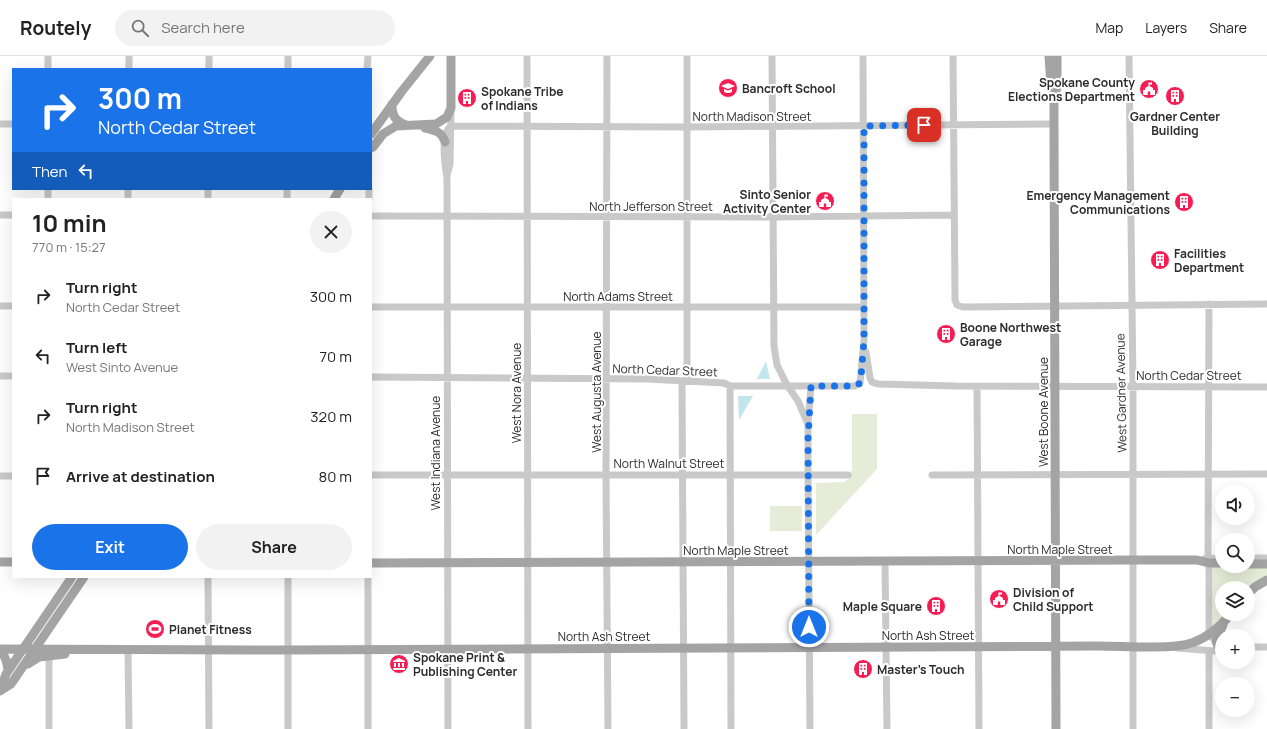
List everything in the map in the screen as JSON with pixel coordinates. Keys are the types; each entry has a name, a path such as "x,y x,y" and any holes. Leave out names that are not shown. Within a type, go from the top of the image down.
{"main road":[{"path":"373,146 378,133 373,129 430,56"},
{"name":"West Indiana Avenue","path":"451,56 451,108"},
{"name":"West Boone Avenue","path":"1049,56 1051,86 1054,95 1056,729"},
{"name":"West Boone Avenue","path":"1054,95 1057,88 1057,56"},
{"path":"390,108 394,118 398,122 438,132 443,136 445,142"},
{"path":"373,146 383,134 396,126 436,124 447,117 451,108"},
{"name":"North Maple Street","path":"372,563 1055,560 1208,560 1215,562"},
{"path":"0,562 12,562"},
{"path":"1255,564 1267,564"},
{"path":"0,691 8,670 71,578"},
{"path":"0,691 11,684 83,578"},
{"path":"1255,587 1267,580"},
{"name":"North Ash Street","path":"0,648 73,650 288,650 447,648 1171,647 1193,643 1215,642"},
{"path":"21,670 39,657 64,655 73,650"},
{"path":"0,652 3,654 7,662 8,670"}],"street":[{"path":"48,56 48,68"},
{"path":"129,56 129,68"},
{"path":"208,68 209,56"},
{"path":"288,56 288,68"},
{"path":"368,56 368,68"},
{"name":"West Nora Avenue","path":"527,56 528,729"},
{"name":"West Augusta Avenue","path":"607,56 606,475 608,729"},
{"path":"684,729 682,474 686,307 687,56"},
{"path":"772,56 774,346 777,365 787,385 798,401 808,424"},
{"path":"863,56 864,340"},
{"path":"953,56 955,300 957,304 963,307 1267,304"},
{"name":"West Gardner Avenue","path":"1129,56 1133,386 1133,729"},
{"name":"West Indiana Avenue","path":"448,729 446,475 447,178 450,164 451,108"},
{"path":"0,124 12,124"},
{"name":"North Madison Street","path":"451,126 773,127 1054,124"},
{"name":"West Indiana Avenue","path":"447,178 444,164 445,142 448,129 451,126"},
{"path":"0,215 12,215"},
{"name":"North Jefferson Street","path":"372,216 954,216"},
{"path":"1209,304 1208,560 1216,629"},
{"path":"0,306 12,306"},
{"name":"North Adams Street","path":"372,307 864,307"},
{"name":"North Cedar Street","path":"864,340 870,378 872,382 878,384 977,386 1267,387"},
{"name":"North Cedar Street","path":"372,377 607,379 726,383 730,386 856,386 860,383 864,340"},
{"path":"0,376 12,376"},
{"path":"730,386 731,729"},
{"path":"810,729 808,424 811,386"},
{"path":"977,386 979,729"},
{"path":"932,475 1267,474"},
{"name":"North Walnut Street","path":"372,475 848,475"},
{"path":"0,476 12,476"},
{"path":"1255,558 1267,558"},
{"name":"North Maple Street","path":"1208,560 1215,559"},
{"path":"885,561 887,729"},
{"path":"208,578 209,729"},
{"path":"288,578 288,729"},
{"path":"368,578 368,729"},
{"name":"North Ash Street","path":"1171,647 1208,651 1214,650 1215,647"},
{"path":"1255,647 1267,647"},
{"path":"128,650 128,729"},
{"path":"1208,651 1209,729"},
{"path":"49,655 49,729"}],"green space":[{"path":"852,414 877,414 877,469 816,535 816,483 844,482 849,478 852,470"},
{"path":"770,506 802,506 802,531 770,531"},
{"path":"1215,566 1215,573 1255,573 1255,568 1267,568 1267,577 1255,584 1255,581 1215,581 1215,621 1218,621 1213,626 1213,567"}],"water":[{"path":"766,361 770,379 757,379"},
{"path":"738,396 753,396 739,420"}],"place":[{"name":"Bancroft School","path":"728,88"},
{"name":"Spokane County Elections Department","path":"1149,89"},
{"name":"Gardner Center Building","path":"1175,96"},
{"name":"Spokane Tribe of Indians","path":"467,98"},
{"name":"Sinto Senior Activity Center","path":"825,201"},
{"name":"Emergency Management Communications","path":"1184,202"},
{"name":"Facilities Department","path":"1160,260"},
{"name":"Boone Northwest Garage","path":"946,334"},
{"name":"Division of Child Support","path":"999,599"},
{"name":"Maple Square","path":"936,606"},
{"name":"Planet Fitness","path":"155,629"},
{"name":"Spokane Print & Publishing Center","path":"399,664"},
{"name":"Master's Touch","path":"863,669"}],"route":[{"path":"809,627 808,424 811,386 856,386 860,383 861,377 864,340 864,126 924,125"}]}
